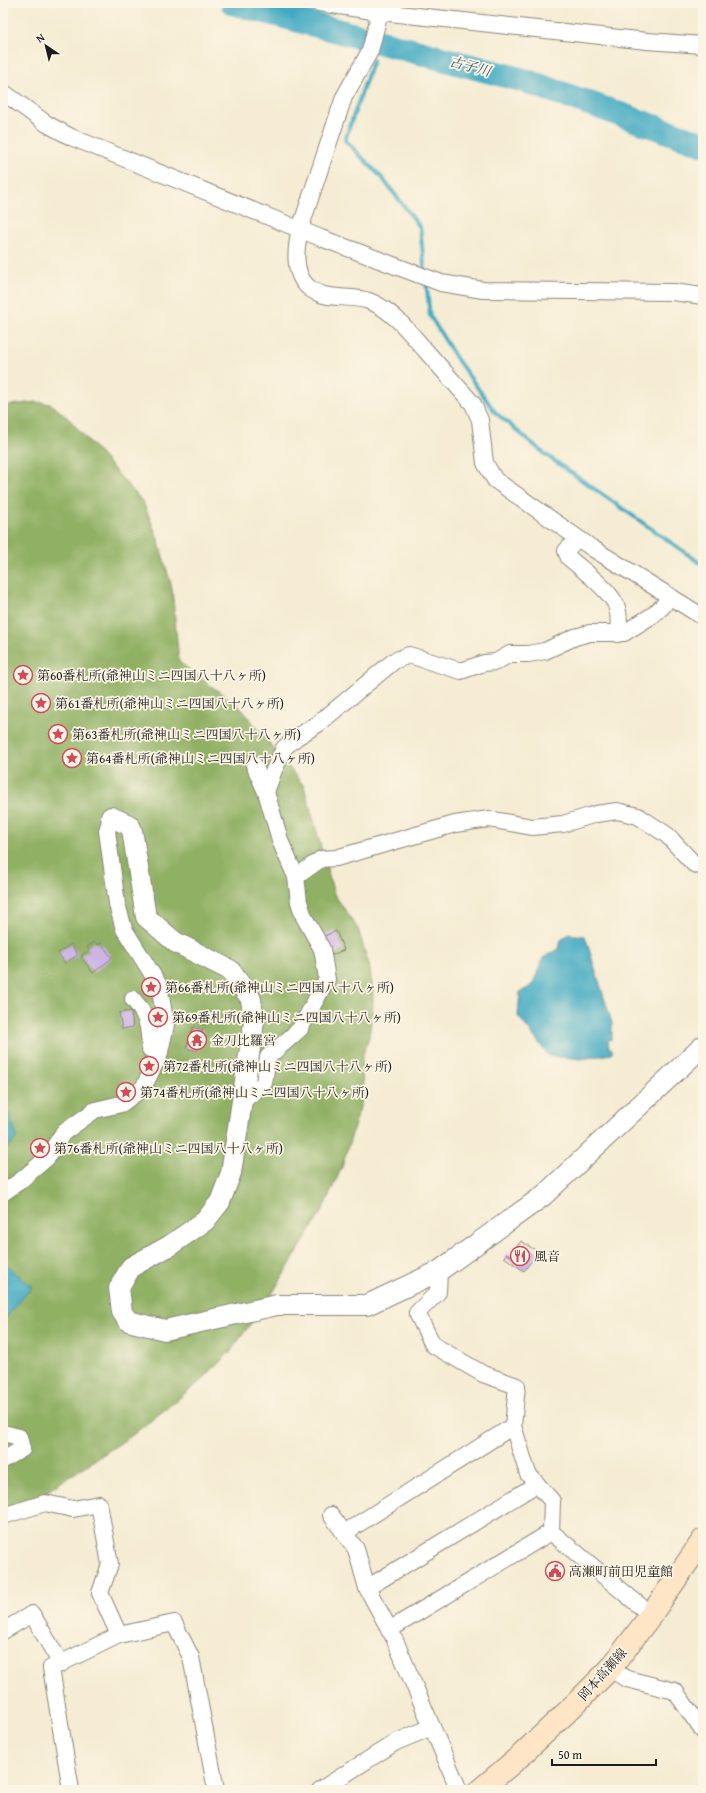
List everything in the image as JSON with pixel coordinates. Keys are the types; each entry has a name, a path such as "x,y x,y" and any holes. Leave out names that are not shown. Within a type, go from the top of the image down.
{"main road":[{"name":"岡本高瀬線","path":"480,1790 556,1723 610,1669 703,1540"}],"street":[{"path":"319,3 379,18 703,45"},
{"path":"379,18 370,51 344,97 300,229 295,252 299,273 308,286 326,296 370,301 400,321 473,404 480,420 485,463 495,480 577,538 703,617"},
{"path":"3,92 14,98 47,124 71,137 300,229 441,283 483,290 673,292 703,296"},
{"path":"577,538 566,551 569,558 608,594 616,604 619,620 618,634"},
{"path":"266,792 284,748 297,736 318,724 394,661 410,655 460,671 484,663 496,662 510,654 528,654 545,651 575,637 590,633 624,633 653,615 663,606 670,596"},
{"path":"242,1102 264,1083 268,1057 300,1029 327,979 322,949 304,917 298,902 296,877 281,844 266,792 254,765"},
{"path":"296,877 321,859 336,858 455,824 489,819 532,827 563,824 596,814 617,812 638,816 667,835 694,864 703,867"},
{"path":"3,1193 47,1158 63,1133 95,1110 121,1104 142,1088 160,1052 166,1025 159,985 124,929 117,904 106,831 111,818 130,825 132,830 146,917 175,942 230,970 251,999 254,1022 231,1173 220,1202 204,1221 169,1246 131,1267 118,1288 122,1312 128,1321 165,1330 277,1305 367,1305 439,1271 544,1196 703,1046"},
{"path":"134,999 144,1012 149,1033 150,1049 160,1052"},
{"path":"439,1271 438,1292 417,1313 432,1345 483,1374 517,1386 513,1426 528,1474 552,1501 551,1532"},
{"path":"344,1533 513,1426"},
{"path":"3,1433 19,1437 22,1449 3,1460"},
{"path":"367,1588 537,1484"},
{"path":"3,1516 45,1503 73,1509 99,1504 110,1564 100,1594 120,1635"},
{"path":"331,1515 356,1549 367,1588 389,1630 459,1790"},
{"path":"551,1532 651,1614"},
{"path":"389,1630 551,1532"},
{"path":"3,1631 32,1614 61,1664"},
{"path":"71,1790 51,1668 120,1635 174,1623 190,1657 216,1790"},
{"path":"610,1669 627,1679 675,1691 703,1731"},
{"path":"320,1790 396,1742 432,1727"}],"green space":[{"path":"36,402 51,404 69,419 143,502 157,536 172,588 179,662 241,708 304,786 334,894 358,929 369,965 373,989 373,1006 369,1037 362,1057 363,1097 342,1167 322,1211 272,1294 230,1352 203,1379 134,1434 37,1498 3,1517 3,406"}],"water":[{"path":"569,934 585,936 612,1023 612,1039 608,1040 609,1048 612,1049 612,1054 581,1059 549,1056 518,1016 520,992 532,986 543,958 559,948 561,940"},
{"path":"3,1108 9,1114 17,1137 6,1150 3,1150"},
{"path":"3,1262 32,1287 3,1321"}],"building":[{"path":"336,931 344,950 332,955 324,936"},
{"path":"95,942 98,945 101,943 112,958 93,973 81,956 89,950 87,947"},
{"path":"71,944 78,955 65,963 58,953"},
{"path":"131,1011 133,1027 122,1029 119,1013"},
{"name":"金刀比羅宮","path":"193,1027 203,1030 201,1036 206,1037 204,1044 200,1043 197,1051 186,1048"},
{"name":"風音","path":"521,1241 538,1252 524,1271 504,1257 507,1253 510,1256"}],"waterway":[{"name":"古子川","path":"233,3 526,81 703,144"},
{"path":"373,60 345,140 383,179 420,227 425,273"},
{"path":"426,281 430,316 458,361 496,413 546,455 703,565"}],"place":[{"name":"第60番札所(爺神山ミニ四国八十八ヶ所)","path":"23,675"},
{"name":"第61番札所(爺神山ミニ四国八十八ヶ所)","path":"41,703"},
{"name":"第63番札所(爺神山ミニ四国八十八ヶ所)","path":"58,734"},
{"name":"第64番札所(爺神山ミニ四国八十八ヶ所)","path":"72,758"},
{"name":"第66番札所(爺神山ミニ四国八十八ヶ所)","path":"151,987"},
{"name":"第69番札所(爺神山ミニ四国八十八ヶ所)","path":"158,1017"},
{"name":"金刀比羅宮","path":"197,1040"},
{"name":"第72番札所(爺神山ミニ四国八十八ヶ所)","path":"149,1066"},
{"name":"第74番札所(爺神山ミニ四国八十八ヶ所)","path":"126,1092"},
{"name":"第76番札所(爺神山ミニ四国八十八ヶ所)","path":"40,1148"},
{"name":"風音","path":"520,1256"},
{"name":"高瀬町前田児童館","path":"555,1571"}]}
